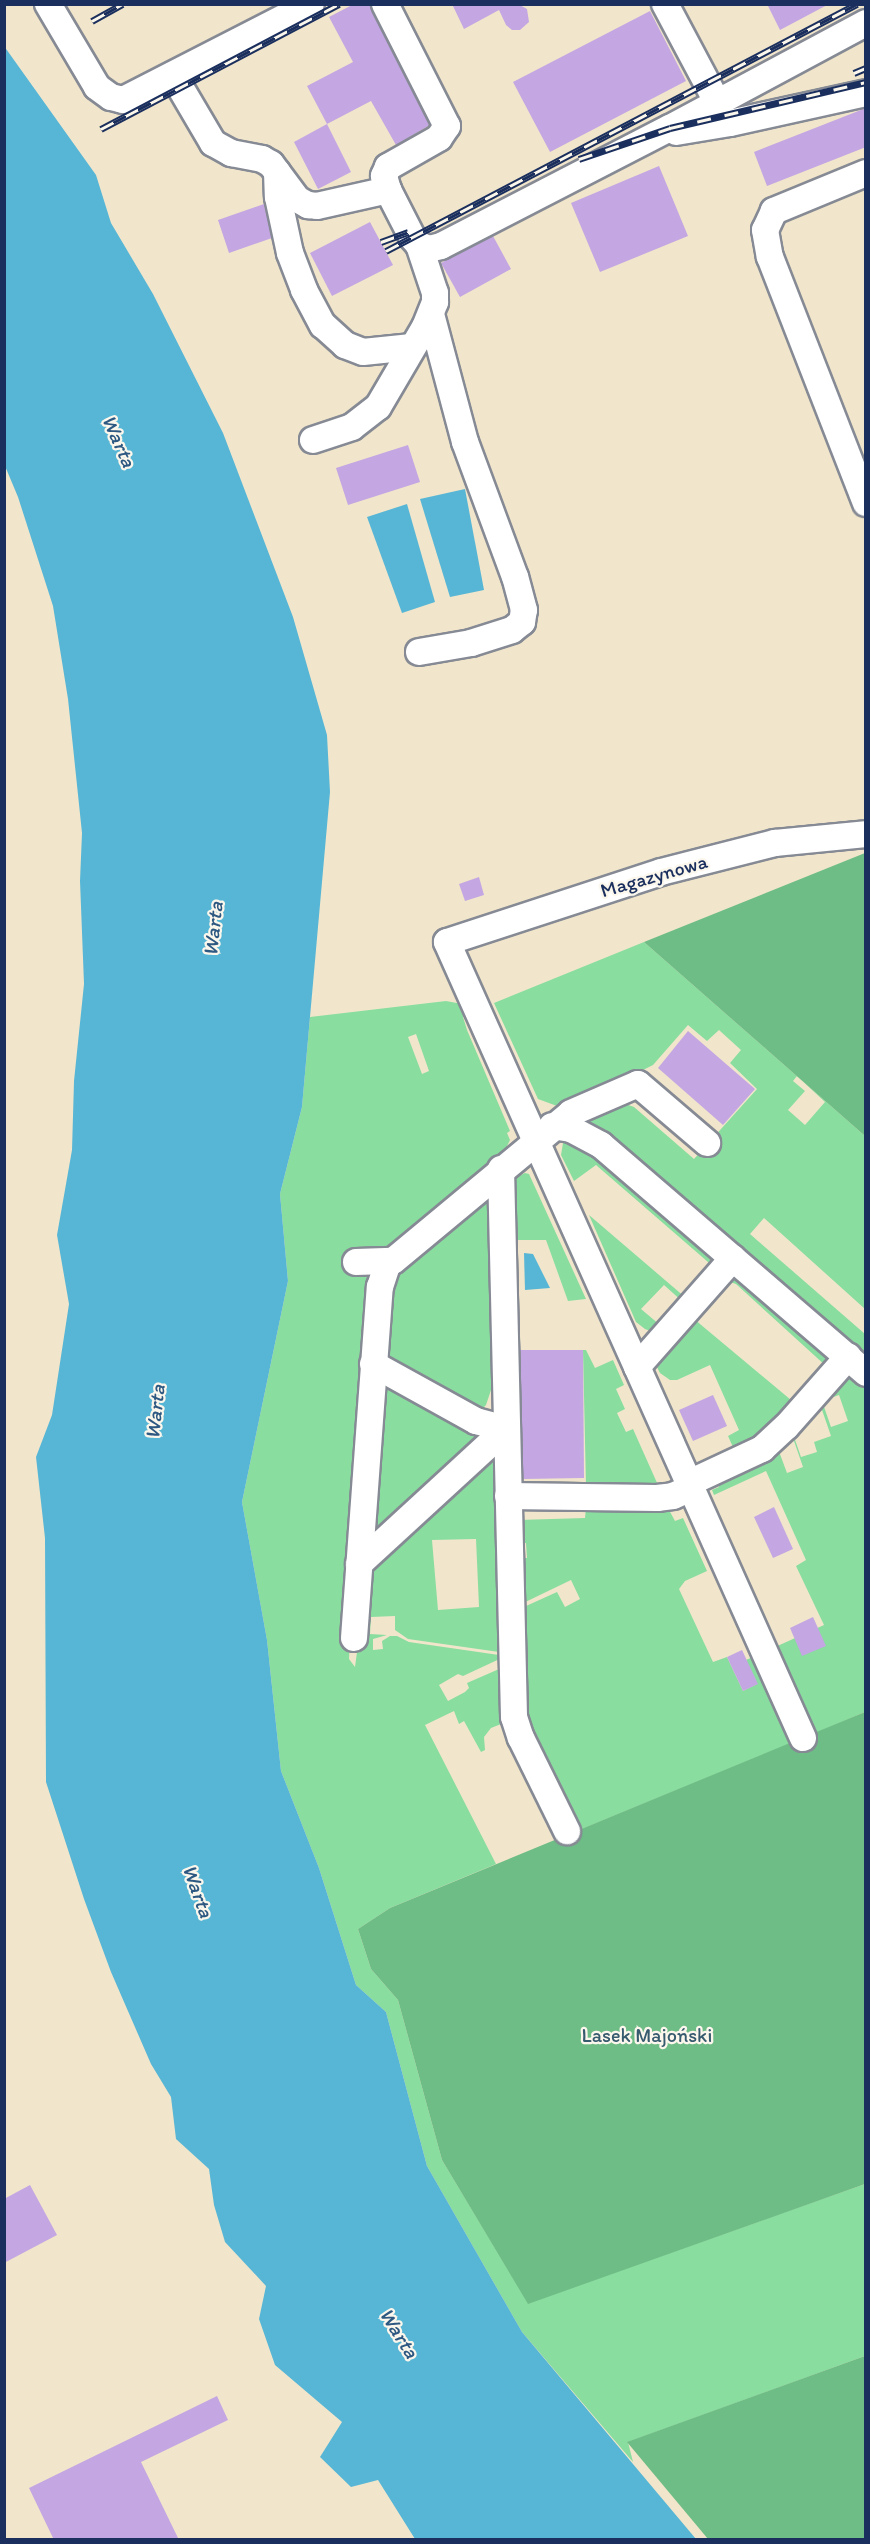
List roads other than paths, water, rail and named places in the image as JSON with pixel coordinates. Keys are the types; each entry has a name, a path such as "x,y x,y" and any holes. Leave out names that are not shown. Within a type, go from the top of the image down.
{"lane":[{"path":"48,4 103,93 123,100 311,4"},
{"path":"313,440 352,427 378,407 430,314 435,293 419,245 408,232 388,190 384,176 388,167 440,138 447,126 385,4"},
{"path":"665,4 717,102"},
{"path":"419,245 429,249 441,246 657,135 866,23"},
{"path":"173,75 213,143 231,153 262,159 278,171 297,199 308,205 317,206 388,190"},
{"path":"657,135 730,123 866,93"},
{"path":"278,171 278,196 290,253 304,290 323,325 345,345 363,352 412,346"},
{"path":"866,173 774,212 765,230 770,257 866,503"},
{"path":"419,652 471,643 512,630 522,622 524,610 515,577 465,442 430,314"},
{"name":"Magazynowa","path":"544,1133 447,942 661,872 707,860 775,843 866,834"},
{"path":"354,1638 373,1364 380,1287 388,1263 419,1240 570,1113 638,1083 707,1143"},
{"path":"508,1496 657,1498 673,1496 762,1449 856,1365 601,1145 571,1129 544,1133"},
{"path":"544,1133 637,1367 803,1738"},
{"path":"501,1169 514,1717 521,1738 567,1831"},
{"path":"637,1367 733,1258"},
{"path":"356,1262 388,1263"},
{"path":"373,1364 476,1421 506,1429"},
{"path":"359,1564 506,1429"}],"water":[{"name":"Warta","path":"4,46 96,175 111,223 153,294 223,433 293,617 327,735 330,792 302,1107 280,1194 288,1281 242,1502 267,1640 281,1771 319,1868 356,1985 386,2012 427,2166 522,2332 696,2539 415,2539 378,2480 351,2487 320,2457 342,2422 275,2365 259,2319 266,2286 225,2242 214,2205 209,2169 176,2139 171,2097 151,2064 111,1972 84,1899 46,1782 45,1538 36,1457 52,1415 69,1304 57,1235 72,1150 74,1081 84,984 80,881 82,833 68,699 53,606 18,497 5,466"},
{"path":"465,489 484,590 450,597 420,499"},
{"path":"407,504 435,602 402,613 367,517"},
{"path":"524,1253 533,1254 550,1288 525,1290"}],"railway":[{"path":"92,21 123,4"},
{"path":"101,129 339,4"},
{"path":"386,251 857,4"},
{"path":"854,73 866,68"},
{"path":"579,159 670,128 866,82"},
{"path":"381,242 408,232"}],"park label":[{"name":"Lasek Majoński","path":"647,2035"}]}
